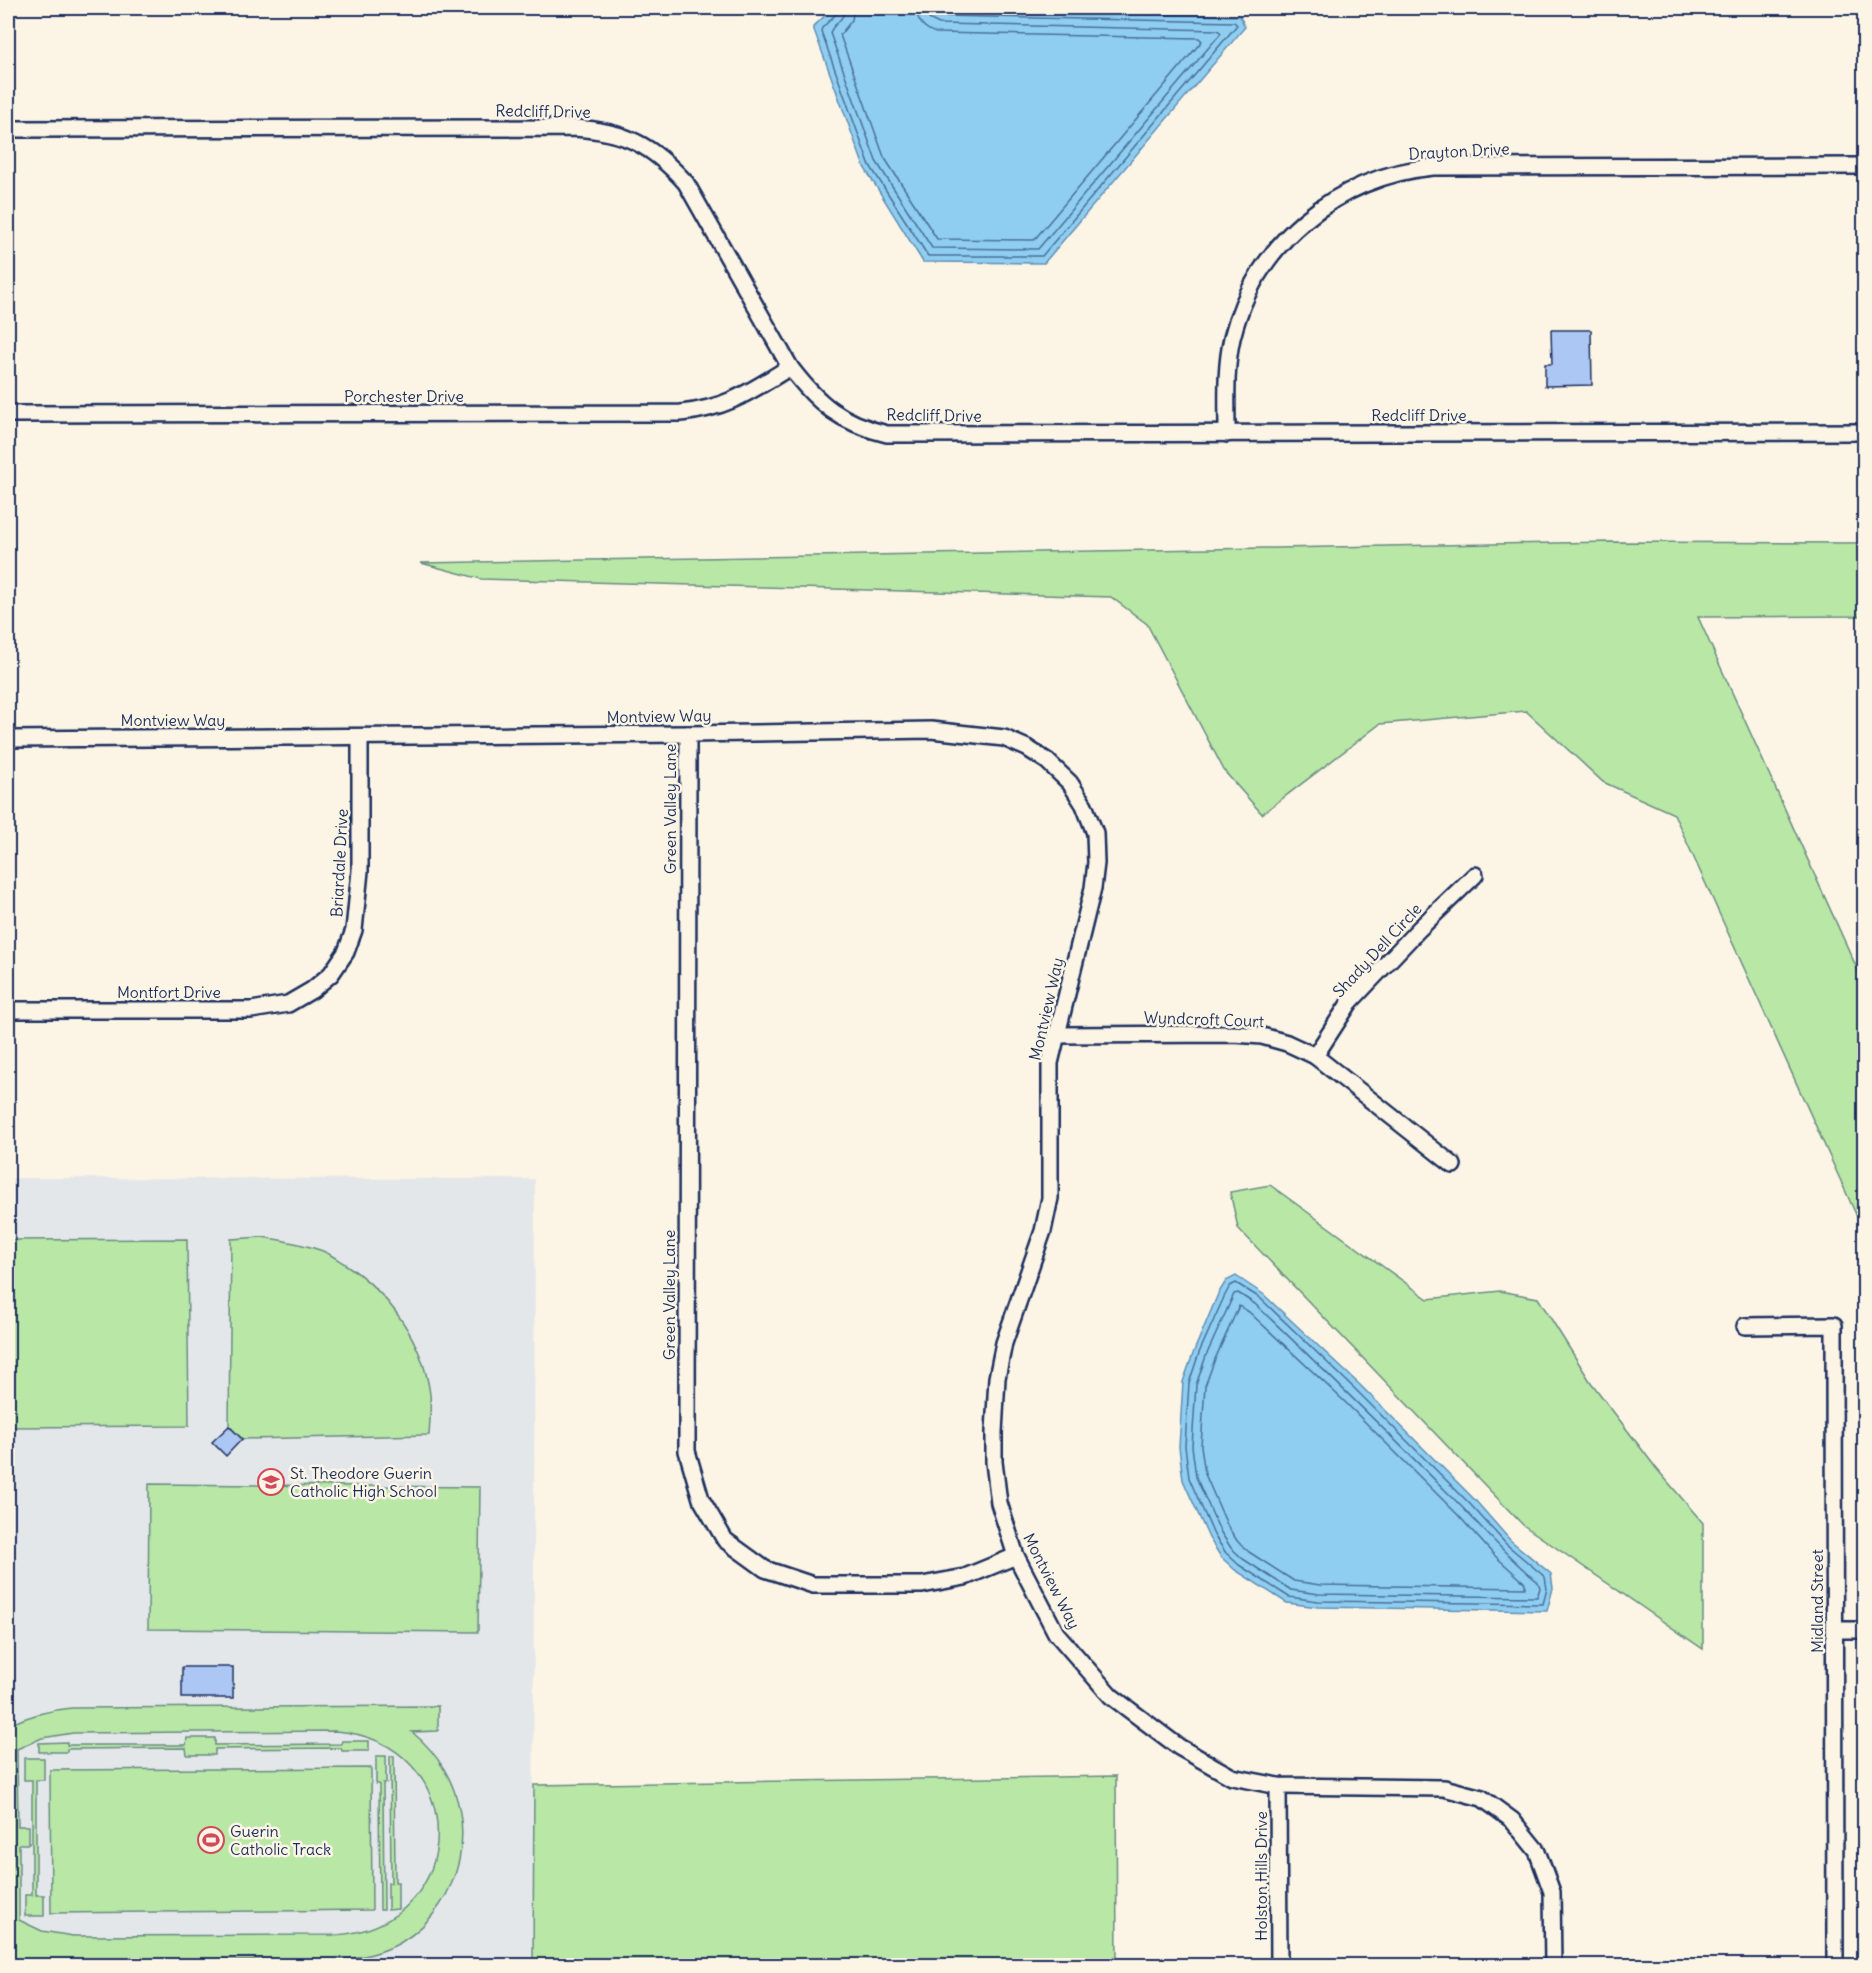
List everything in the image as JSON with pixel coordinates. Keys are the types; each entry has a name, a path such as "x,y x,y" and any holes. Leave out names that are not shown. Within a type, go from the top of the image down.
{"street":[{"name":"Redcliff Drive","path":"8,129 564,127 616,134 639,143 665,160 686,183 790,367 815,397 835,414 855,424 887,434 1864,432"},
{"name":"Drayton Drive","path":"1227,434 1228,361 1238,318 1254,281 1280,244 1308,216 1342,194 1375,179 1433,166 1864,166"},
{"name":"Porchester Drive","path":"8,414 681,413 721,406 790,367"},
{"name":"Montview Way","path":"8,739 931,730 1004,738 1027,748 1047,761 1070,783 1084,806 1095,833 1096,863 1093,888 1050,1063 1050,1198 1043,1231 1004,1343 997,1378 994,1411 994,1462 999,1503 1016,1556 1056,1633 1111,1696 1179,1747 1232,1777 1278,1786 1444,1788 1482,1798 1512,1820 1537,1851 1552,1892 1553,1965"},
{"name":"Green Valley Lane","path":"688,734 687,1451 700,1499 724,1540 765,1569 813,1585 922,1585 965,1577 1016,1556"},
{"name":"Briardale Drive","path":"323,982 346,952 354,930 360,871 360,737"},
{"name":"Shady Dell Circle","path":"1315,1056 1350,1002 1474,875"},
{"name":"Montfort Drive","path":"8,1010 251,1010 288,1004 323,982"},
{"name":"Wyndcroft Court","path":"1056,1035 1234,1034 1262,1036 1287,1043 1315,1056 1454,1165"},
{"name":"Midland Street","path":"1745,1326 1834,1325 1835,1965"},
{"path":"1835,1630 1864,1630"},
{"name":"Holston Hills Drive","path":"1278,1786 1279,1965"}],"shaded area":[{"name":"St. Theodore Guerin Catholic High School","path":"8,1178 535,1179 533,1965 8,1966"}],"green space":[{"path":"1610,542 1864,543 1864,616 1698,617 1864,984 1864,1232 1674,814 1603,782 1526,711 1380,724 1262,814 1225,772 1147,624 1111,597 481,579 421,563"},
{"path":"1270,1185 1428,1299 1500,1291 1538,1298 1590,1381 1656,1468 1703,1523 1703,1649 1523,1525 1238,1228 1230,1192"},
{"path":"263,1237 328,1253 361,1276 389,1304 412,1337 426,1374 430,1394 429,1435 242,1439 229,1426 231,1239"},
{"path":"187,1239 189,1426 8,1427 8,1240"},
{"path":"149,1484 480,1487 478,1632 148,1629"},
{"path":"438,1706 438,1731 412,1732 430,1749 444,1769 454,1791 460,1813 462,1837 459,1860 452,1883 436,1911 411,1935 385,1950 354,1958 338,1960 8,1962 9,1725 24,1718 72,1708","holes":["336,1731 380,1742 412,1766 431,1797 437,1833 431,1869 412,1900 381,1924 337,1935 73,1936 42,1931 19,1920 19,1844 29,1844 29,1826 18,1826 17,1749 42,1738 73,1733"]},
{"path":"187,1738 215,1738 215,1745 341,1744 342,1741 369,1741 369,1751 342,1751 341,1748 215,1749 215,1755 187,1755 186,1748 67,1749 67,1752 39,1752 39,1743 186,1745"},
{"path":"376,1756 386,1756 386,1783 383,1783 384,1910 380,1910 379,1784 376,1784"},
{"path":"390,1756 394,1756 395,1882 398,1882 398,1909 388,1910 388,1883 391,1883"},
{"path":"24,1758 44,1758 44,1780 36,1780 36,1895 44,1895 44,1916 25,1916 25,1895 32,1895 32,1780 24,1780"},
{"name":"Guerin Catholic Track","path":"371,1768 372,1910 51,1913 50,1770"},
{"path":"1116,1776 1117,1965 533,1965 534,1785"}],"water":[{"path":"833,8 1240,16 1245,27 1044,263 923,262 864,167 813,27"},
{"path":"1236,1276 1263,1294 1360,1385 1475,1500 1510,1540 1551,1574 1553,1588 1547,1611 1318,1607 1287,1603 1235,1570 1221,1557 1209,1538 1183,1480 1179,1447 1183,1382 1218,1294 1226,1281"}],"building":[{"path":"1551,330 1591,330 1592,385 1545,386 1545,364 1552,364"},
{"path":"229,1426 242,1439 226,1456 212,1442"},
{"path":"182,1667 233,1667 233,1698 182,1698"}],"place":[{"name":"St. Theodore Guerin Catholic High School","path":"271,1482"},
{"name":"Guerin Catholic Track","path":"211,1840"}]}
